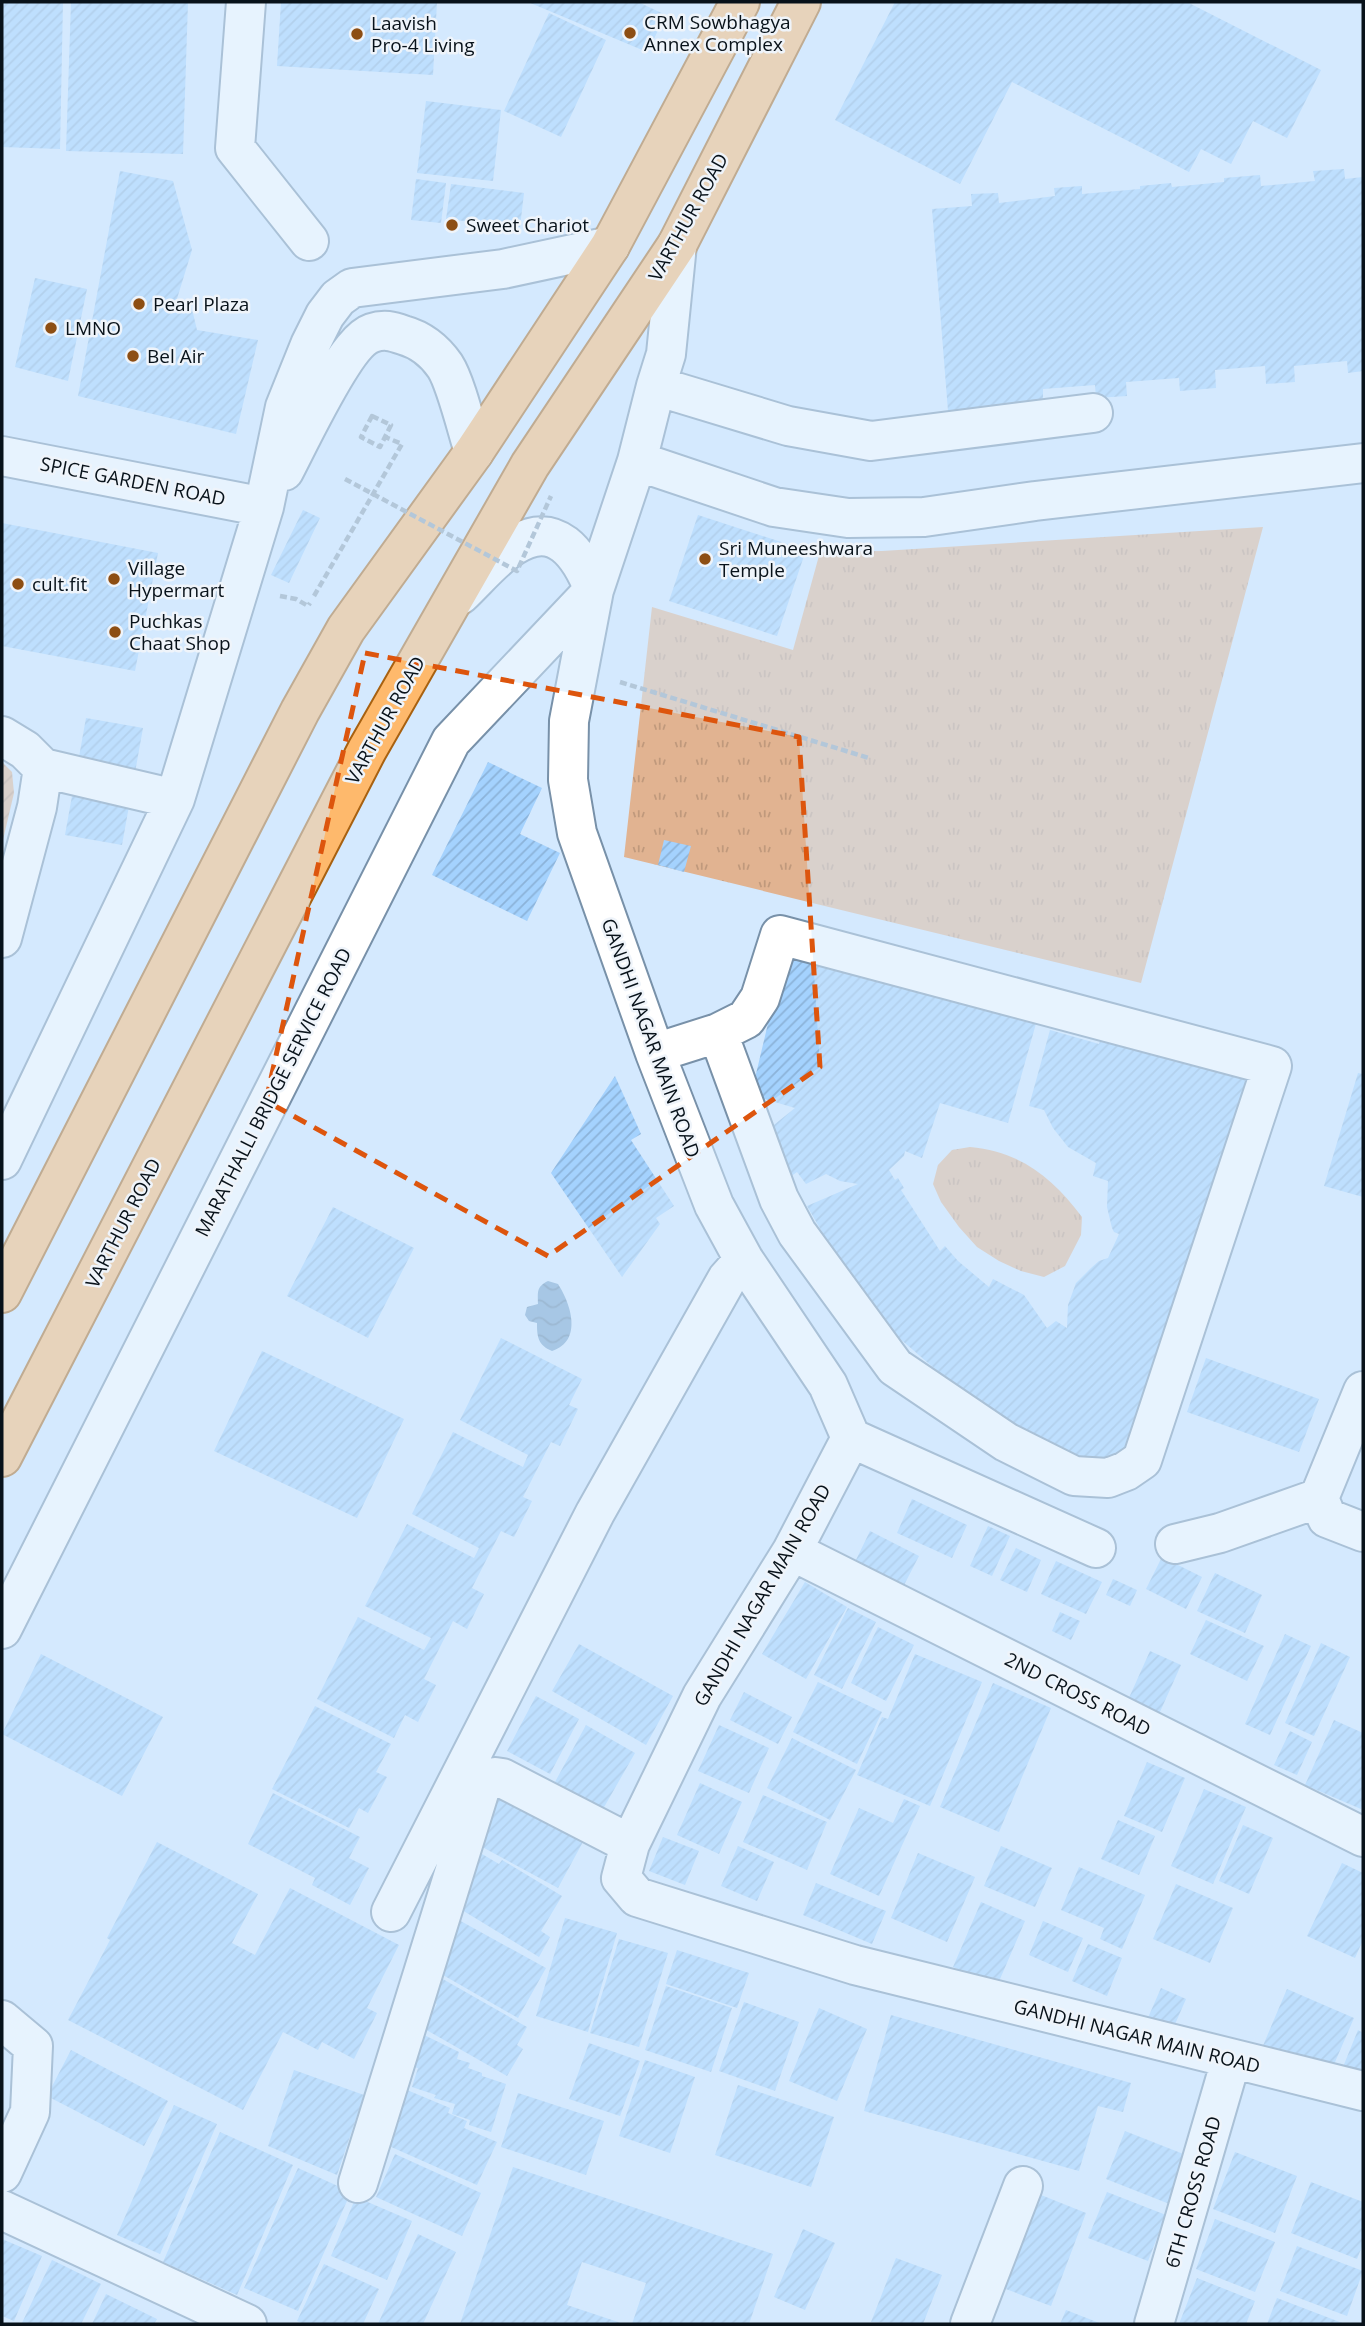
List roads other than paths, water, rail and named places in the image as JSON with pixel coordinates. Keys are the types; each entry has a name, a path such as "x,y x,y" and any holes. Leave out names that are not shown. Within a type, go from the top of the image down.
{"main road":[{"path":"2,1293 300,711 339,641 474,452 610,246 740,2"},
{"name":"VARTHUR ROAD","path":"2,1457 367,750 530,465 677,245 801,2"}],"street":[{"path":"246,2 235,148 309,240"},
{"name":"MARATHALLI BRIDGE SERVICE ROAD","path":"2,1629 451,741 594,590 637,461 666,354 677,245"},
{"path":"2,1160 175,799 264,507 285,407 325,315 338,298 352,288 503,268 610,246"},
{"path":"264,507 338,368 370,333 388,330 419,339 433,352 446,368 474,452"},
{"path":"656,386 788,426 872,441 1093,413"},
{"name":"SPICE GARDEN ROAD","path":"2,456 264,507"},
{"path":"637,461 774,507 848,518 924,517 1035,501 1363,463"},
{"path":"451,603 512,546 528,538 544,536 564,543 576,554 594,590"},
{"name":"GANDHI NAGAR MAIN ROAD","path":"594,590 569,721 568,780 577,834 655,1053 714,1205 744,1260 828,1385 851,1438 792,1551 702,1696 630,1844 621,1878 637,1898 855,1965 1363,2091"},
{"path":"2,736 25,750 43,768 175,799"},
{"path":"2,938 37,807 43,768"},
{"path":"655,1053 718,1033 746,1019 760,998 780,934 1272,1066 1142,1460 1126,1471 1108,1478 1074,1476 1006,1442 895,1367 797,1233 779,1199 718,1033"},
{"path":"391,1912 595,1513 727,1279 744,1260"},
{"path":"1363,1391 1319,1498 1327,1518 1363,1532"},
{"path":"851,1438 1096,1548"},
{"path":"1175,1544 1220,1533 1319,1498"},
{"name":"2ND CROSS ROAD","path":"792,1551 1363,1838"},
{"path":"358,2183 482,1783 495,1777 502,1778 630,1844"},
{"path":"2,2020 33,2046 30,2112 2,2172"},
{"name":"6TH CROSS ROAD","path":"1154,2324 1231,2060"},
{"path":"970,2324 1023,2186"},
{"path":"2,2210 247,2324"}],"water":[{"path":"548,1281 558,1284 572,1321 568,1339 552,1351 539,1340 537,1323 529,1321 525,1315 527,1307 538,1304 540,1288"}],"place":[{"name":"CRM Sowbhagya Annex Complex","path":"630,33"},
{"name":"Laavish Pro-4 Living","path":"357,34"},
{"name":"Sweet Chariot","path":"452,225"},
{"name":"Pearl Plaza","path":"139,304"},
{"name":"LMNO","path":"51,328"},
{"name":"Bel Air","path":"133,356"},
{"name":"Sri Muneeshwara Temple","path":"705,559"},
{"name":"Village Hypermart","path":"114,579"},
{"name":"cult.fit","path":"18,584"},
{"name":"Puchkas Chaat Shop","path":"115,632"}]}
